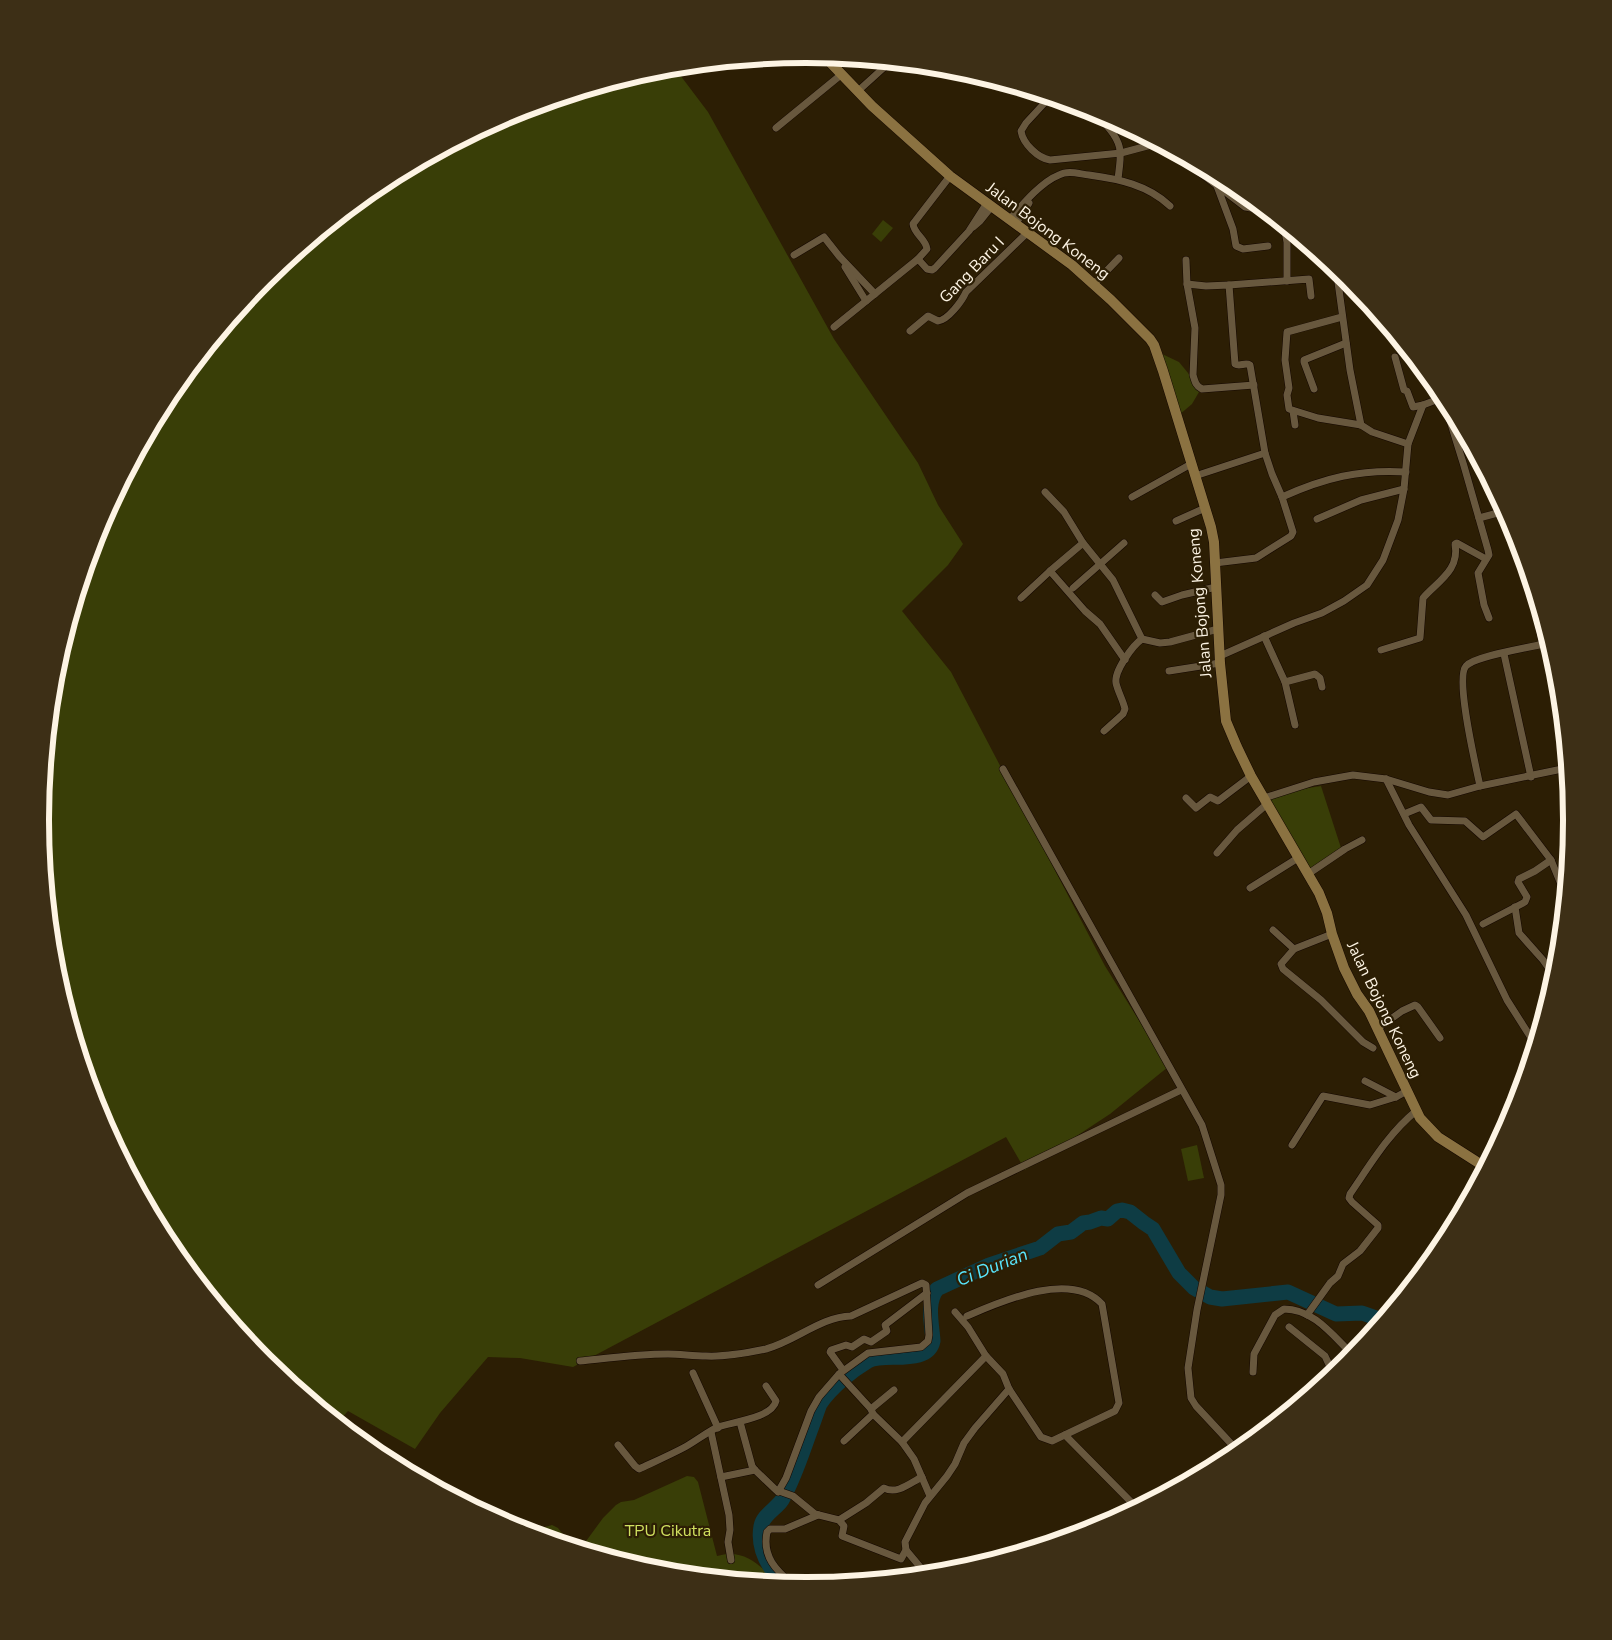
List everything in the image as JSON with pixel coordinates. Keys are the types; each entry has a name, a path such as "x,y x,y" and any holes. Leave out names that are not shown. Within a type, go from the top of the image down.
{"street":[{"name":"Jalan Bojong Koneng","path":"832,64 886,119 950,176 1028,232 1094,284 1112,300 1154,346 1164,371 1214,542 1220,660 1226,721 1251,776 1319,893 1344,968 1377,1029 1416,1111 1425,1126 1438,1137 1480,1164"},
{"path":"858,91 885,67"},
{"path":"776,128 842,74"},
{"path":"1046,102 1021,131 1022,137 1040,157 1050,160 1121,153 1149,145"},
{"path":"1104,124 1116,139 1121,153 1118,179"},
{"path":"1013,221 1018,210 1047,182 1062,173 1069,172 1118,179 1147,189 1170,206"},
{"path":"834,327 918,259 927,249 926,244 912,224 950,176"},
{"path":"1204,176 1245,207 1252,208"},
{"path":"1217,186 1233,229 1236,246 1243,249 1268,246"},
{"path":"1013,221 1034,194"},
{"name":"Gang Baru I","path":"918,259 928,269 932,270 969,230 980,221 989,205"},
{"name":"Gang Baru I","path":"910,331 928,316 938,322 943,320 963,300 966,292 1028,232"},
{"path":"1286,235 1287,281"},
{"path":"794,254 824,237 875,294"},
{"path":"839,256 866,301"},
{"path":"1094,284 1119,258"},
{"path":"1186,260 1186,284 1195,328 1193,375 1198,387 1202,389 1254,385"},
{"path":"1186,284 1206,286 1308,279 1311,296"},
{"path":"1339,283 1342,317 1361,426"},
{"path":"1215,562 1256,558 1291,536 1293,532 1265,453 1250,365 1247,363 1238,366 1235,364 1229,285"},
{"path":"1342,317 1287,332 1284,360 1289,388 1287,395 1288,409 1361,426 1372,432 1408,444"},
{"path":"1314,389 1304,360 1346,343"},
{"path":"1395,357 1404,390 1407,391 1412,406 1423,405 1437,400"},
{"path":"1169,671 1220,660 1264,636 1322,613 1367,585 1382,560 1398,520 1404,489 1408,444 1423,405"},
{"path":"1293,411 1295,425"},
{"path":"1452,425 1488,550 1488,555 1478,573 1482,599 1489,618"},
{"path":"1195,476 1265,453"},
{"path":"1132,497 1191,464"},
{"path":"1282,497 1300,489 1350,474 1384,471 1406,472"},
{"path":"1317,519 1361,500 1404,489"},
{"path":"1045,492 1064,512 1083,543 1112,580 1142,639"},
{"path":"1176,521 1205,508"},
{"path":"1479,518 1498,513"},
{"path":"1022,598 1083,543"},
{"path":"1073,588 1124,543"},
{"path":"1381,650 1420,638 1423,598 1441,581 1455,563 1455,544 1457,543 1486,559"},
{"path":"1050,571 1100,624 1125,660"},
{"path":"1155,595 1162,602 1216,587"},
{"path":"1142,639 1160,643 1170,642 1218,629"},
{"path":"1264,636 1285,682 1295,724"},
{"path":"1104,730 1123,714 1125,709 1116,679 1125,660 1135,645 1142,639"},
{"path":"1480,786 1462,694 1464,670 1468,664 1486,657 1542,644"},
{"path":"1504,654 1531,777"},
{"path":"1285,682 1315,674 1320,678 1322,686"},
{"path":"1003,769 1202,1125 1221,1185 1221,1195 1197,1310 1188,1368 1191,1398 1196,1406 1233,1446"},
{"path":"1217,853 1265,801 1286,790 1338,777 1353,775 1386,779 1429,792 1448,795 1480,786 1562,769"},
{"path":"1186,798 1197,808 1210,797 1218,801 1251,776"},
{"path":"1386,779 1404,814 1466,915 1507,1000 1531,1037"},
{"path":"1404,814 1421,807 1431,820 1465,821 1483,837 1516,814 1551,860 1561,883"},
{"path":"1308,874 1362,840"},
{"path":"1250,888 1298,858"},
{"path":"1483,924 1525,902 1527,897 1518,879 1535,871 1551,860"},
{"path":"1515,908 1519,933 1549,969"},
{"path":"1273,930 1294,949"},
{"path":"1332,934 1294,949 1281,964 1282,969 1321,1000 1363,1042 1373,1048"},
{"path":"1377,1029 1402,1011 1415,1005 1440,1038"},
{"path":"1365,1081 1396,1097"},
{"path":"818,1285 967,1193 1181,1090"},
{"path":"1292,1145 1323,1096 1370,1105 1396,1097 1407,1091"},
{"path":"1309,1312 1330,1283 1338,1276 1344,1264 1360,1251 1378,1228 1378,1225 1352,1202 1349,1198 1350,1194 1391,1134 1416,1111"},
{"path":"580,1361 640,1355 716,1356 768,1348 841,1316 852,1316 922,1283 926,1285 928,1341 921,1347 868,1352 841,1374 819,1397 811,1411 781,1492"},
{"path":"955,1312 968,1327 986,1356 1003,1374 1009,1388 1041,1437 1052,1441 1065,1436 1115,1411 1118,1407 1117,1390 1102,1304 1096,1298 1078,1291 1051,1289 1000,1301 967,1316"},
{"path":"927,1293 885,1325 886,1331 870,1342 864,1339 852,1347 846,1345 830,1352 848,1385 902,1442 914,1459 930,1496"},
{"path":"1253,1372 1254,1354 1275,1315 1284,1308 1309,1312 1347,1349"},
{"path":"1289,1327 1325,1356 1329,1366"},
{"path":"902,1442 986,1356"},
{"path":"693,1373 714,1430 729,1515 730,1530 728,1542 731,1560"},
{"path":"618,1445 635,1466 639,1468 681,1449 714,1430 769,1411 776,1401 766,1386"},
{"path":"921,1568 906,1550 905,1542 930,1496 955,1464 964,1443 1009,1388"},
{"path":"844,1441 894,1390"},
{"path":"740,1422 752,1466 781,1492 793,1496 818,1515 839,1520 844,1526 842,1536 901,1558 906,1550"},
{"path":"1065,1436 1132,1503"},
{"path":"721,1477 755,1470"},
{"path":"839,1520 866,1503 884,1488 890,1491 900,1489 922,1476"},
{"path":"784,1577 773,1566 768,1553 767,1532 785,1529 818,1515"}],"green space":[{"path":"679,74 708,112 834,339 918,463 938,505 963,544 948,565 902,611 951,672 1105,966 1168,1067 1110,1114 1025,1170 1006,1137 573,1367 520,1358 488,1357 440,1413 415,1449 348,1411 342,1418 307,1389 237,1319 205,1281 176,1241 150,1199 106,1110 89,1063 63,968 50,870 50,770 63,672 89,577 106,530 150,441 176,399 205,359 271,285 345,219 385,190 427,164 471,141 516,120 563,103 610,89"},
{"path":"883,220 893,228 881,242 872,234"},
{"path":"1160,353 1179,362 1199,392 1192,404 1179,415"},
{"path":"1321,786 1342,851 1309,872 1263,795"},
{"path":"1197,1145 1204,1178 1188,1181 1181,1149"},
{"name":"TPU Cikutra","path":"687,1476 694,1477 698,1482 717,1556 735,1554 743,1556 758,1564 770,1576 707,1571 658,1563 584,1543 603,1518 616,1505 621,1502 634,1500"},
{"path":"552,1525 558,1528 566,1538 541,1529"}],"waterway":[{"name":"Ci Durian","path":"778,1576 765,1558 760,1534 762,1522 782,1500 787,1491 820,1404 830,1392 842,1380 868,1361 914,1356 929,1349 933,1341 931,1307 937,1289 989,1265 1040,1248 1058,1234 1071,1232 1083,1223 1101,1218 1108,1219 1117,1211 1130,1212 1153,1229 1179,1273 1194,1288 1210,1297 1222,1299 1288,1292 1336,1314 1362,1313 1376,1318"}]}
